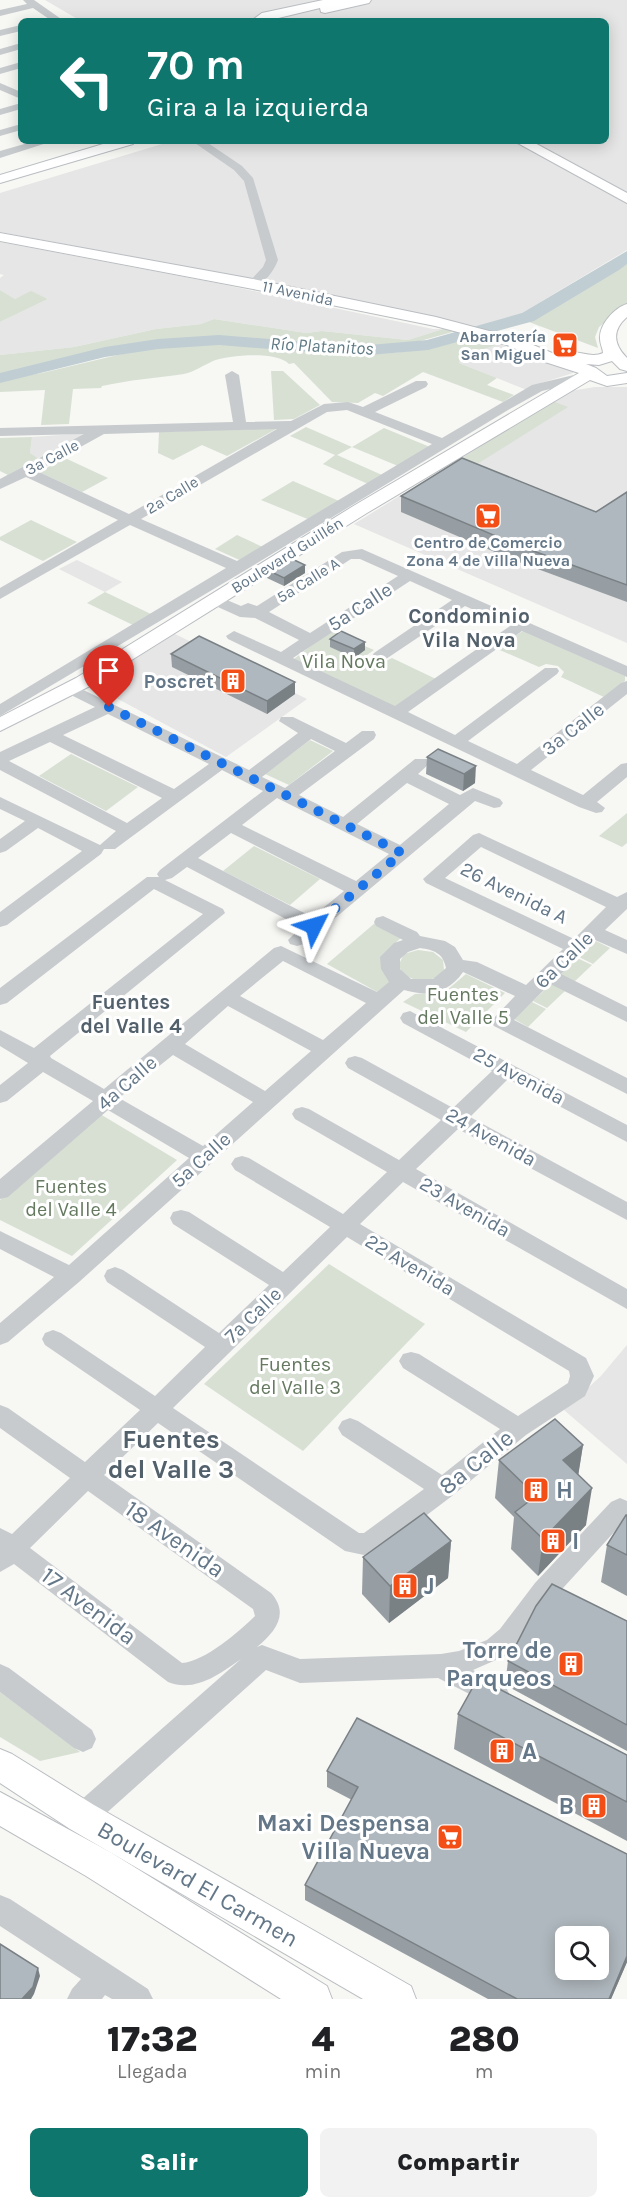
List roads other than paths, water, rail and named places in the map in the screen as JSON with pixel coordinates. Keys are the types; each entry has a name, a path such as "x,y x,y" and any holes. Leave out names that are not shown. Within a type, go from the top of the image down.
{"main road":[{"path":"264,18 274,14 338,2 365,0"},
{"path":"298,18 300,15 338,2"},
{"path":"274,14 288,18"},
{"path":"0,179 112,144"},
{"path":"526,144 627,199"},
{"name":"11 Avenida","path":"0,237 253,284 456,327 513,342 544,356 575,379"},
{"path":"623,376 607,341 606,331 612,321 627,309"},
{"path":"513,342 588,360 602,359 613,352"},
{"name":"Boulevard Guillén","path":"0,725 77,686 575,379 623,376"},
{"path":"0,1766 3,1775 0,1782"},
{"name":"Boulevard El Carmen","path":"0,1766 82,1817 398,1999"},
{"name":"Boulevard El Carmen","path":"0,1808 98,1864 314,1999"}],"street":[{"path":"0,13 31,2 51,18"},
{"path":"0,33 18,29"},
{"path":"0,52 18,47"},
{"path":"0,71 18,66"},
{"path":"3,89 18,86"},
{"path":"3,89 18,95"},
{"path":"0,112 18,107"},
{"path":"0,133 18,128"},
{"path":"0,155 37,144"},
{"path":"202,144 238,168 249,180 272,260 269,268 253,284"},
{"path":"232,375 240,426"},
{"path":"0,711 537,388 575,379"},
{"path":"364,412 421,384"},
{"name":"2a Calle","path":"0,594 292,424 324,408 348,406 364,412"},
{"path":"364,412 442,444"},
{"path":"0,432 292,424"},
{"name":"3a Calle","path":"0,485 103,429"},
{"path":"26,471 239,568"},
{"name":"5a Calle A","path":"251,613 347,555 362,554 409,575"},
{"path":"409,575 627,672"},
{"name":"5a Calle","path":"280,658 409,575"},
{"path":"219,598 310,639"},
{"path":"380,656 464,599"},
{"path":"396,713 521,624"},
{"path":"234,636 590,806 627,768"},
{"path":"456,742 551,671"},
{"path":"77,686 109,707 402,853"},
{"name":"3a Calle","path":"518,772 627,686"},
{"path":"0,761 109,707"},
{"path":"287,721 346,750"},
{"path":"251,777 310,732"},
{"path":"49,735 175,797"},
{"path":"0,998 230,826 368,735"},
{"path":"0,761 129,831"},
{"path":"0,921 129,831 221,763"},
{"path":"344,825 421,764"},
{"path":"406,775 461,803 473,793 494,803"},
{"path":"0,802 37,821 102,848"},
{"name":"4a Calle","path":"0,1191 106,1101 113,1091 461,803"},
{"path":"0,847 37,821"},
{"path":"230,826 358,890"},
{"name":"26 Avenida A","path":"576,948 432,879 479,839 623,902"},
{"path":"185,860 314,926"},
{"path":"0,1096 39,1059 216,913 159,877"},
{"name":"6a Calle","path":"501,1021 623,902"},
{"path":"383,922 410,936 415,943"},
{"path":"592,932 627,948"},
{"path":"415,943 429,943 446,949 452,954 456,965 454,975 441,985 421,988 401,982 390,971 390,957 401,947 415,943"},
{"path":"289,946 379,1001"},
{"path":"456,965 470,967 529,994"},
{"path":"548,975 627,1015"},
{"name":"5a Calle","path":"0,1336 71,1276 401,982"},
{"path":"226,997 325,1050"},
{"name":"25 Avenida","path":"410,1018 627,1134"},
{"name":"25 Avenida","path":"501,1021 627,1087"},
{"path":"0,1037 204,1158"},
{"path":"171,1045 266,1101"},
{"name":"24 Avenida","path":"355,1063 627,1212"},
{"name":"7a Calle","path":"4,1550 87,1477 506,1069"},
{"name":"23 Avenida","path":"302,1114 627,1300"},
{"name":"22 Avenida","path":"242,1164 578,1365"},
{"path":"181,1218 285,1284"},
{"path":"0,1239 71,1276"},
{"path":"115,1276 221,1346"},
{"path":"52,1338 158,1408"},
{"path":"411,1361 518,1428"},
{"name":"8a Calle","path":"158,1408 354,1543 364,1544 372,1541 443,1489 518,1428 577,1389 582,1376 578,1365"},
{"name":"18 Avenida","path":"0,1415 262,1601 268,1614 261,1627 196,1672 177,1674"},
{"path":"350,1428 443,1489"},
{"path":"82,1817 262,1657 300,1671 441,1666 461,1663 496,1648 554,1596 620,1509"},
{"name":"17 Avenida","path":"4,1550 177,1674"},
{"path":"441,1666 521,1710"},
{"path":"0,1676 83,1739"},
{"path":"0,1909 138,1999"},
{"path":"82,1999 102,1977"}],"waterway":[{"name":"Río Platanitos","path":"0,378 105,352 158,344 219,340 358,351 428,345 528,317 613,267 627,256"}],"place":[{"name":"Abarrotería San Miguel","path":"565,345"},
{"name":"Centro de Comercio Zona 4 de Villa Nueva","path":"488,516"},
{"name":"Poscret","path":"233,681"},
{"name":"H","path":"536,1490"},
{"name":"I","path":"553,1541"},
{"name":"J","path":"405,1586"},
{"name":"Torre de Parqueos","path":"571,1664"},
{"name":"A","path":"502,1751"},
{"name":"B","path":"594,1806"},
{"name":"Maxi Despensa Villa Nueva","path":"450,1837"}],"district":[{"name":"Condominio Vila Nova","path":"469,628"},
{"name":"Fuentes del Valle 4","path":"131,1014"},
{"name":"Fuentes del Valle 3","path":"171,1454"}],"park label":[{"name":"Vila Nova","path":"344,661"},
{"name":"Fuentes del Valle 5","path":"463,1006"}]}
